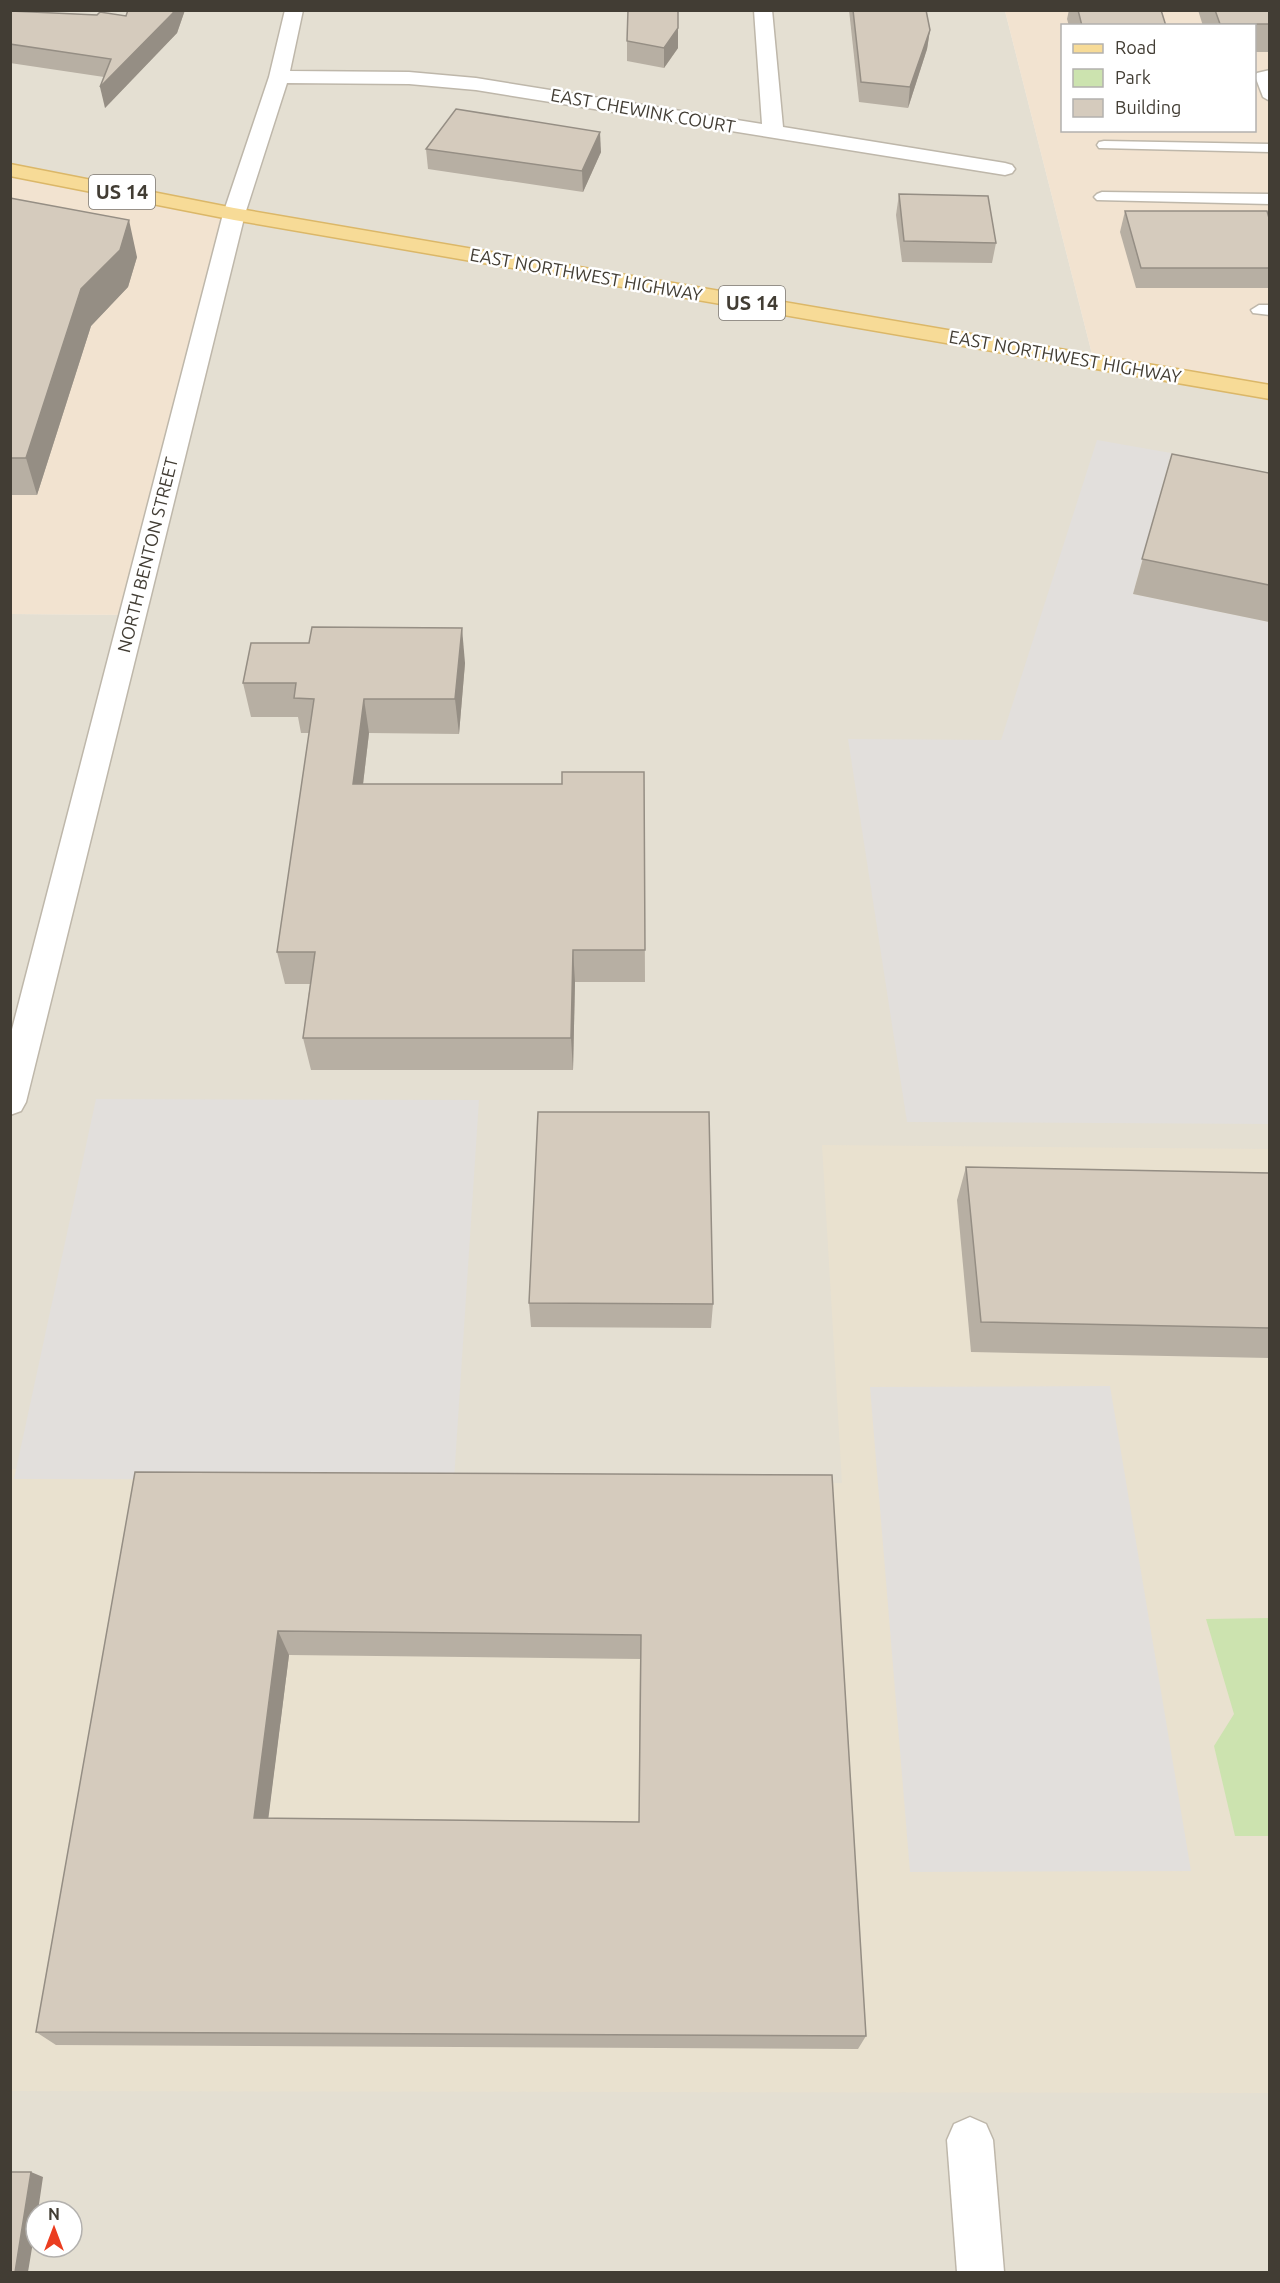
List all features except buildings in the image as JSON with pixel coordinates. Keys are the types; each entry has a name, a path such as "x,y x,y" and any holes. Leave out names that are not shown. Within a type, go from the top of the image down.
{"main road":[{"name":"EAST NORTHWEST HIGHWAY","path":"10,170 234,214 1269,392"}],"street":[{"name":"NORTH BENTON STREET","path":"10,1102 234,214 279,77 294,10"},
{"path":"763,10 773,134"},
{"name":"EAST CHEWINK COURT","path":"279,77 409,78 476,84 773,134 1005,169"},
{"path":"970,2140 981,2272"}],"lane":[{"path":"1269,74 1262,76 1269,97"},
{"path":"1104,145 1269,148"},
{"path":"1102,197 1269,199"}],"shaded area":[{"path":"11,11 1005,11 1094,362 1269,392 1269,2272 11,2272 11,614 133,615 11,170"},
{"path":"1005,11 1269,11 1269,392 1094,362"},
{"path":"10,170 234,214 133,615 11,614"},
{"path":"1097,440 1171,453 1133,594 1269,622 1269,1124 907,1122 848,739 1001,740"},
{"path":"96,1099 479,1100 454,1480 14,1479"},
{"path":"822,1145 1269,1149 1269,2093 11,2091 11,1469 842,1483"},
{"path":"1110,1386 1191,1871 910,1872 870,1387"}],"green space":[{"path":"1269,1618 1269,1836 1235,1836 1214,1746 1234,1714 1206,1619"}]}
